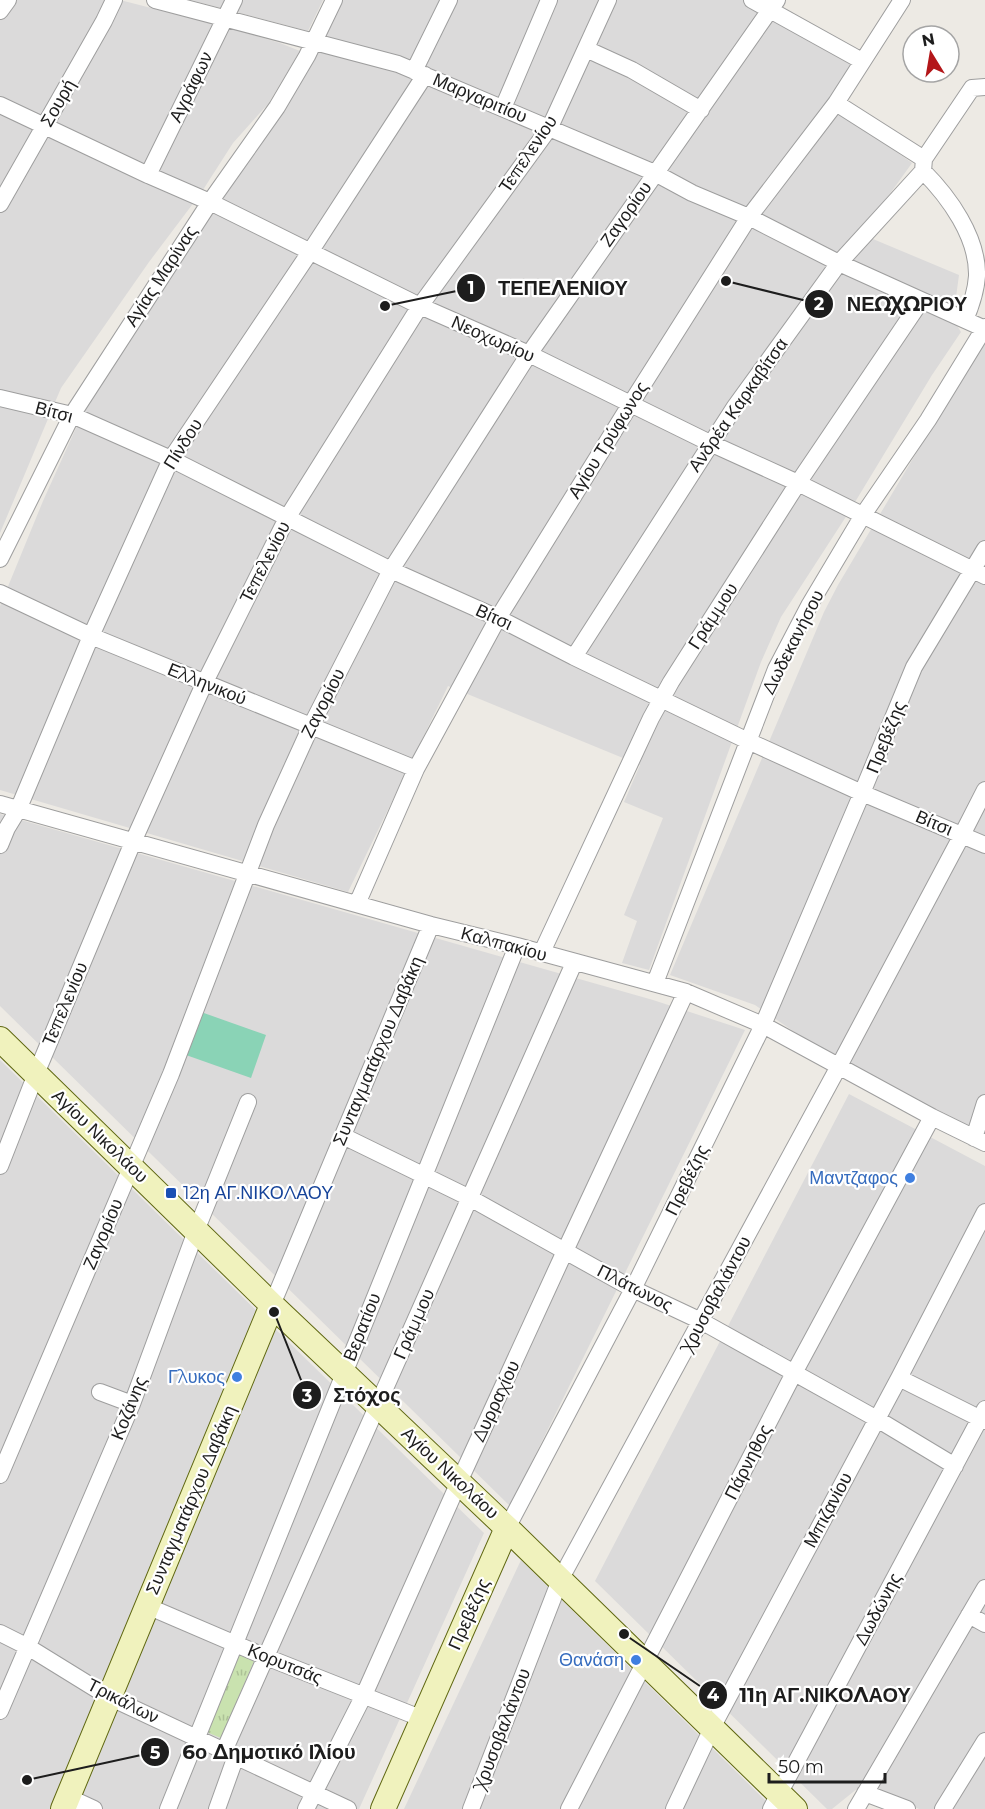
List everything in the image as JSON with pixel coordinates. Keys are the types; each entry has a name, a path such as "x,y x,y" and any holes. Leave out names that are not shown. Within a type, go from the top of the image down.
{"street":[{"path":"0,11 8,0"},
{"name":"Σουρή","path":"0,204 114,0"},
{"name":"Μαργαριτίου","path":"155,0 378,58 419,73 654,173 692,193 749,217 838,263 985,328"},
{"name":"Αγράφων","path":"148,175 234,0"},
{"name":"Αγίας Μαρίνας","path":"0,559 72,415 210,202 277,106 315,42 334,0"},
{"name":"Πίνδου","path":"0,845 18,810 91,636 171,459 310,252 419,73 448,0"},
{"path":"503,108 549,0"},
{"name":"Τεπελενίου","path":"0,1166 133,842 204,684 287,518 420,306 550,127 609,0"},
{"path":"752,0 774,5 862,61"},
{"name":"Αγίου Τρύφωνος","path":"357,904 416,769 498,618 749,217 836,102 902,0"},
{"name":"Ζαγορίου","path":"0,1475 171,1074 266,825 311,726 391,570 529,354 774,5"},
{"path":"586,49 632,70 701,110"},
{"name":"Ανδρέα Καρκαβίτσα","path":"574,657 710,443 838,263 924,165 972,88 985,87"},
{"path":"836,102 924,165 956,213 970,241 977,274 971,305 965,320"},
{"name":"Νεοχωρίου","path":"0,105 210,202 420,306 529,354 979,573"},
{"name":"Γράμμου","path":"542,952 660,699 798,483 921,301"},
{"name":"Δωδεκανήσου","path":"655,983 776,669 788,645 863,515 928,420 985,328"},
{"name":"Βίτσι","path":"0,398 72,415 171,459 391,570 498,618 748,741 862,793 985,845"},
{"name":"Πρεβέζης","path":"383,1809 507,1528 633,1289 763,1025 914,667 979,573 985,549"},
{"name":"Ελληνικού","path":"0,594 204,684 416,769"},
{"name":"Χρυσοβαλάντου","path":"471,1809 560,1580 839,1066 985,790"},
{"name":"Καλπακίου","path":"0,804 430,925 542,952 574,963 686,992 763,1025 979,1141"},
{"name":"Συνταγματάρχου Δαβάκη","path":"65,1803 430,925"},
{"name":"Βερατίου","path":"168,1809 517,946"},
{"name":"Γράμμου","path":"217,1809 230,1753 266,1657 574,963"},
{"name":"Δυρραχίου","path":"306,1809 364,1695 459,1482 686,992"},
{"name":"Αγίου Νικολάου","path":"0,1039 272,1305 507,1528 712,1728 781,1804"},
{"name":"Κοζάνης","path":"0,1711 132,1404 196,1231 249,1102"},
{"path":"979,1141 985,1103"},
{"name":"Πάρνηθος","path":"569,1809 794,1373 932,1117"},
{"name":"Πλάτωνος","path":"343,1136 470,1197 633,1289 701,1321 955,1466"},
{"name":"Μπιζανίου","path":"674,1809 712,1728 985,1212"},
{"path":"899,1378 983,1416"},
{"path":"100,1392 132,1404"},
{"name":"Δωδώνης","path":"781,1804 983,1416"},
{"path":"856,1809 985,1588"},
{"name":"Κορυτσάς","path":"147,1606 266,1657 423,1719"},
{"path":"969,1615 985,1624"},
{"name":"Τρικάλων","path":"0,1633 28,1647 109,1697 348,1809"},
{"path":"944,1809 985,1741"},
{"path":"865,1793 907,1809"},
{"path":"65,1803 94,1809"}],"shaded area":[{"path":"0,0 120,0 237,30 300,51 268,104 233,143 201,193 149,262 61,388 0,533"},
{"path":"190,0 323,0 308,31"},
{"path":"338,0 758,0 857,62 830,104 912,163 861,234 959,275 953,319 961,332 781,617 761,662 649,970 622,963 637,921 624,915 663,818 624,802 640,765 448,686 348,892 0,790 0,606 43,501 90,397 287,101"},
{"path":"985,337 985,1135 834,1059 755,1005 670,975 824,612"},
{"path":"0,814 653,1000 745,1030 510,1506 0,1006"},
{"path":"0,1060 484,1533 359,1809 0,1809"},
{"path":"849,1094 985,1166 985,1809 919,1809 863,1784 832,1809 827,1809 595,1581"},
{"path":"521,1560 774,1809 404,1809"}],"green space":[{"path":"201,1012 266,1035 251,1078 186,1055"},
{"path":"237,1654 254,1661 221,1738 204,1731"}],"place":[{"name":"ΝΕΩΧΩΡΙΟΥ","path":"726,281"},
{"name":"ΤΕΠΕΛΕΝΙΟΥ","path":"385,306"},
{"name":"Μαντζαφος","path":"910,1178"},
{"name":"12η ΑΓ.ΝΙΚΟΛΑΟΥ","path":"171,1193"},
{"name":"Στόχος","path":"274,1312"},
{"name":"Γλυκος","path":"237,1377"},
{"name":"11η ΑΓ.ΝΙΚΟΛΑΟΥ","path":"624,1634"},
{"name":"Θανάση","path":"636,1660"},
{"name":"6ο Δημοτικό Ιλίου","path":"27,1780"}]}
